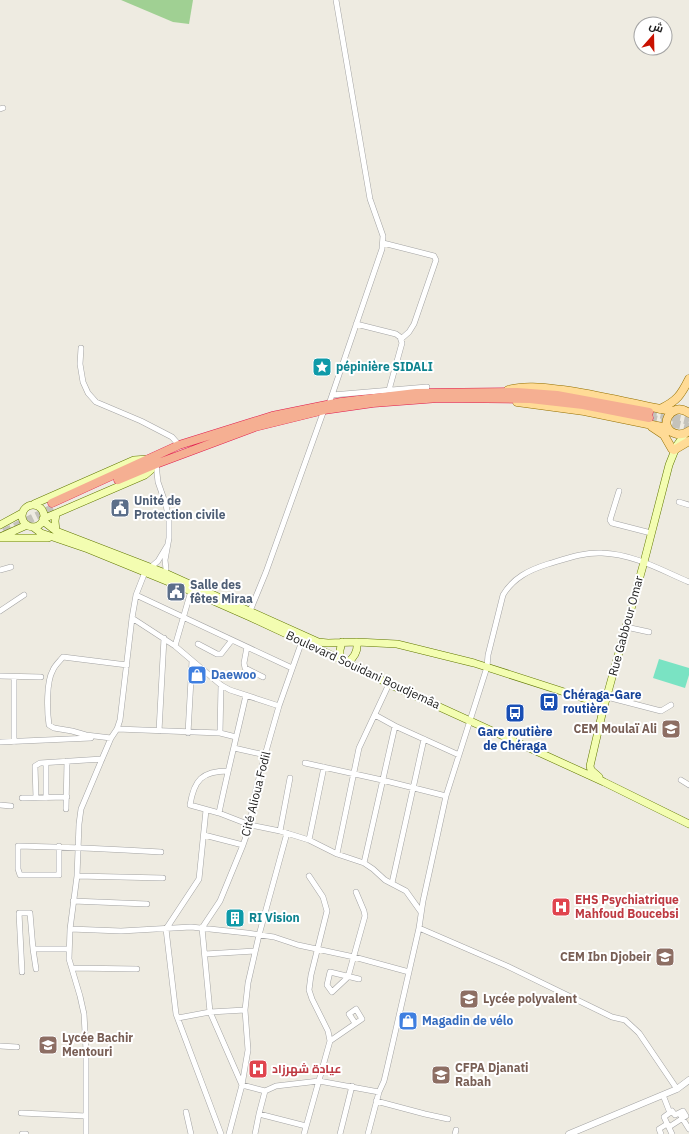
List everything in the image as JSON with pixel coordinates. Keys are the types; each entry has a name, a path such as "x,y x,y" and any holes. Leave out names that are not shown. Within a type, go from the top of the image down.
{"highway":[{"path":"153,463 179,445 272,416 326,407 417,399 503,395 558,401 649,418"},
{"path":"54,508 153,463 255,427 326,407"}],"main road":[{"path":"660,409 671,404 679,397 689,379"},
{"path":"669,430 666,424 667,417 684,399 689,382"},
{"path":"503,395 523,387 554,389 583,393 660,409 685,410 689,413"},
{"path":"649,418 676,434 688,434"},
{"path":"649,418 664,435 673,449 688,434"},
{"name":"Rue Gabbour Omar","path":"590,762 673,449 669,430"},
{"path":"0,525 22,513 28,506 134,460 142,458 153,463"},
{"path":"34,504 39,506 43,511 43,520"},
{"path":"0,538 30,526 40,524 54,508"},
{"path":"0,538 56,535 54,508"},
{"path":"22,513 22,518 30,526"},
{"name":"Boulevard Souidani Boudjemâa","path":"43,520 56,535"},
{"name":"Boulevard Souidani Boudjemâa","path":"30,526 38,531 56,535 84,547 164,576 250,611 318,642 397,644 474,663 586,699 603,710"},
{"name":"Boulevard Souidani Boudjemâa","path":"164,576 191,591 340,658 389,684 604,782 689,824"},
{"path":"340,658 342,642"},
{"path":"348,662 355,655 357,642"},
{"path":"575,769 590,762 591,770 604,782"}],"street":[{"path":"250,611 266,572 326,407 332,395 383,243 382,233 370,199 336,0"},
{"path":"383,243 434,256 436,260 414,324 409,332 401,339"},
{"path":"356,324 396,334 401,339 402,343 389,390"},
{"path":"81,348 80,364 83,382 88,393 96,402 142,421 172,437 179,445"},
{"path":"332,395 427,387"},
{"path":"153,463 170,521 164,576"},
{"path":"619,491 610,520 612,523 651,533"},
{"path":"679,502 689,505"},
{"path":"86,1134 86,1050 84,1014 69,959 70,929 77,876 81,809 111,738 117,729 122,711 132,618 136,595 148,570 160,559 167,546"},
{"path":"368,1134 376,1101 386,1073 419,928 421,912 446,796 487,668 488,655 503,594 508,586 519,577 542,566 584,554 617,555 644,562 689,582"},
{"path":"0,570 11,567"},
{"path":"176,646 191,591"},
{"path":"0,611 24,595"},
{"path":"136,595 292,668"},
{"path":"132,618 176,646 221,685 279,706"},
{"path":"626,627 649,632"},
{"path":"159,731 164,638"},
{"path":"198,644 217,654 221,654 232,640"},
{"name":"Cité Alioua Fodil","path":"202,928 220,901 250,825 254,797 265,755 279,706 302,641"},
{"path":"247,647 244,663 245,668 263,677"},
{"path":"111,738 86,735 54,728 49,725 47,714 48,689 53,670 63,657 127,665"},
{"path":"188,733 192,661"},
{"path":"0,676 41,677"},
{"path":"14,677 14,742"},
{"path":"337,854 359,748 389,684"},
{"path":"220,733 221,685"},
{"path":"219,813 246,695"},
{"path":"607,697 661,711 671,705"},
{"path":"375,715 395,726 459,755"},
{"path":"364,863 395,726"},
{"path":"117,729 188,733 220,733 236,737"},
{"path":"0,742 111,738"},
{"path":"392,883 424,739"},
{"path":"234,748 265,755"},
{"path":"36,798 35,766 40,763 102,759"},
{"path":"66,809 67,761"},
{"path":"46,763 46,798"},
{"path":"305,764 354,773 446,796"},
{"path":"309,840 324,767"},
{"path":"228,771 206,773 196,785 192,794 190,805 219,813 250,825 280,831 309,840 337,854 364,863 386,880 406,891 421,912"},
{"path":"280,831 290,778"},
{"path":"681,780 689,785"},
{"path":"22,798 67,797"},
{"path":"0,805 11,806"},
{"path":"206,810 199,879 166,929 178,1018 221,1134"},
{"path":"229,1134 242,1084 248,1050 245,1010 248,982 259,934 287,833"},
{"path":"204,835 243,845"},
{"path":"59,846 58,875 20,875 18,869 18,846 59,846 161,852"},
{"path":"77,876 163,878"},
{"path":"304,1134 330,1041 328,1031 309,990 327,911 323,897 308,876"},
{"path":"356,892 365,916 348,977 359,979"},
{"path":"73,901 147,904"},
{"path":"22,972 19,913 30,912 36,969"},
{"path":"70,929 121,931 192,927 259,934 317,950 354,957 409,972"},
{"path":"202,928 210,1012 242,1084 266,1091 276,1086 319,1081 379,1092"},
{"path":"419,928 507,966 612,1016 625,1020 639,1033 677,1089"},
{"path":"33,949 69,949"},
{"path":"205,954 255,950"},
{"path":"72,968 137,969"},
{"path":"178,1018 210,1012 245,1010"},
{"path":"330,1041 355,1023"},
{"path":"0,1046 17,1047"},
{"path":"569,1134 677,1089 689,1080"},
{"path":"340,1134 352,1086"},
{"path":"255,1134 266,1091"},
{"path":"663,1095 670,1113 672,1112 675,1115 680,1116 689,1129"},
{"path":"376,1101 425,1114 448,1118"},
{"path":"186,1112 191,1134"},
{"path":"21,1113 86,1116"},
{"path":"670,1113 664,1117 672,1134"},
{"path":"259,1114 306,1126"},
{"path":"661,1134 659,1129 668,1126 680,1116"}],"green space":[{"path":"121,0 193,0 189,24 173,22"},
{"path":"659,659 689,668 689,675 685,688 653,678"}],"tunnel":[{"path":"649,412 689,421"},
{"path":"649,418 689,427"},
{"path":"4,532 53,508"}],"place":[{"name":"pépinière SIDALI","path":"322,367"},
{"name":"Unité de Protection civile","path":"120,508"},
{"name":"Salle des fêtes Miraa","path":"176,592"},
{"name":"Daewoo","path":"197,675"},
{"name":"Chéraga-Gare routière","path":"549,702"},
{"name":"Gare routière de Chéraga","path":"515,713"},
{"name":"CEM Moulaï Ali","path":"671,729"},
{"name":"EHS Psychiatrique Mahfoud Boucebsi","path":"561,907"},
{"name":"RI Vision","path":"235,918"},
{"name":"CEM Ibn Djobeir","path":"665,957"},
{"name":"Lycée polyvalent","path":"469,999"},
{"name":"Magadin de vélo","path":"408,1021"},
{"name":"Lycée Bachir Mentouri","path":"48,1045"},
{"name":"عيادة شهرزاد","path":"258,1069"},
{"name":"CFPA Djanati Rabah","path":"441,1075"}]}
